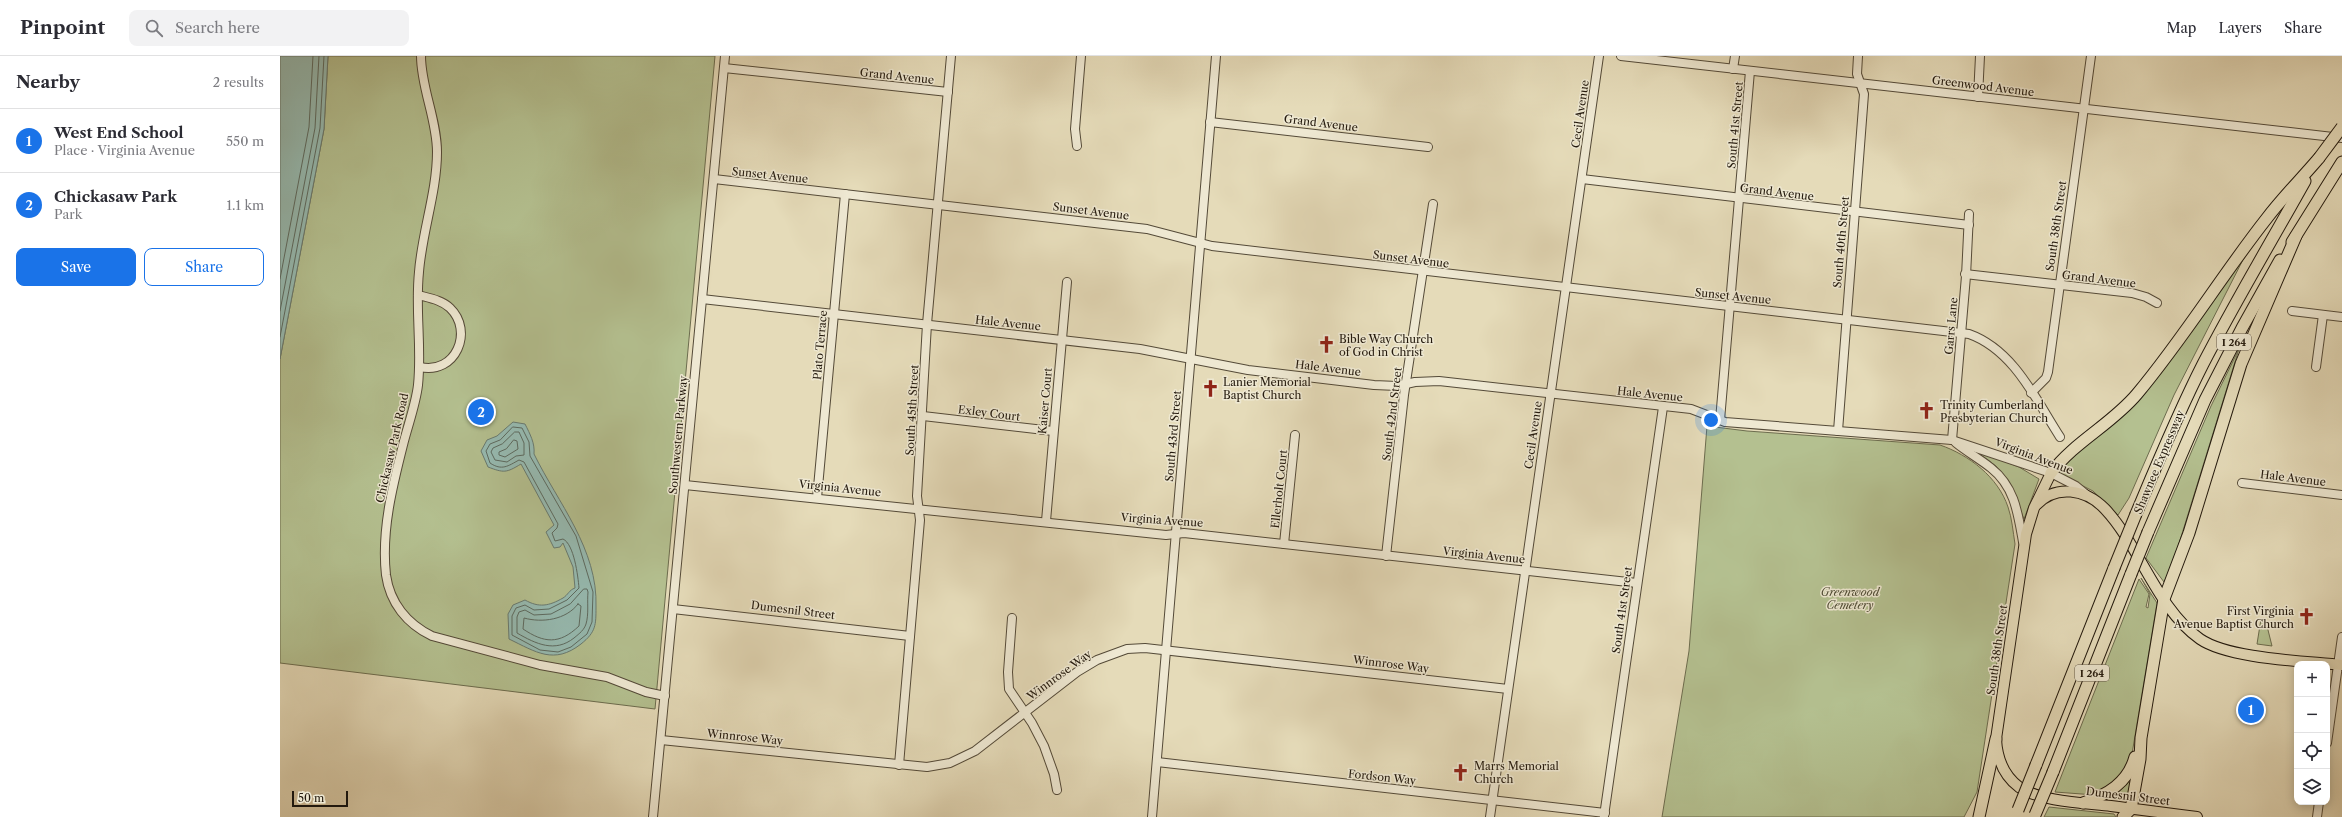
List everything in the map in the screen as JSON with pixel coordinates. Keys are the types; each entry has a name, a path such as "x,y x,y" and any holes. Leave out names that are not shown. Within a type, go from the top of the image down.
{"highway":[{"name":"Shawnee Expressway","path":"2017,814 2114,568 2177,418 2202,366 2257,263 2319,158 2342,127"},
{"path":"2050,474 2068,453 2109,420 2135,396 2156,370 2267,218 2319,158"},
{"name":"Shawnee Expressway","path":"2035,816 2148,532 2205,400 2273,271 2342,162"},
{"path":"2123,817 2131,808 2140,759 2141,738 2164,598 2189,533 2241,364 2296,236"},
{"path":"2082,803 2112,790 2128,775 2141,738"},
{"path":"1979,817 1996,739"}],"main road":[{"name":"South 38th Street","path":"2050,474 2034,508 2024,545 1996,739 1997,752 2001,766 2020,788 2057,799"},
{"path":"2034,508 2052,493 2065,491 2088,495"},
{"name":"Virginia Avenue","path":"2088,495 2105,509 2116,523 2164,598 2193,634 2216,647 2241,653 2340,665"},
{"name":"Dumesnil Street","path":"2057,799 2197,817"}],"street":[{"name":"Chickasaw Park Road","path":"420,56 437,151 418,272 420,367 415,402 396,469 387,522 386,575 391,593 399,610 410,622 432,636 540,665 607,677 646,692 665,696"},
{"name":"Southwestern Parkway","path":"653,817 725,56"},
{"name":"South 45th Street","path":"899,765 920,520 918,496 927,324 951,56"},
{"path":"1077,146 1075,129 1082,56"},
{"name":"South 43rd Street","path":"1152,817 1216,56"},
{"name":"Cecil Avenue","path":"1490,817 1599,56"},
{"name":"Greenwood Avenue","path":"1621,56 2342,138"},
{"name":"South 41st Street","path":"1733,69 1735,56"},
{"name":"South 40th Street","path":"1838,431 1864,94 1857,74 1858,56"},
{"path":"1978,97 1980,56"},
{"name":"South 38th Street","path":"2031,393 2046,378 2048,372 2091,56"},
{"name":"Grand Avenue","path":"724,68 948,92"},
{"name":"South 41st Street","path":"1720,420 1750,71"},
{"name":"Grand Avenue","path":"1210,122 1428,147"},
{"name":"Grand Avenue","path":"1582,179 1739,199 1969,225"},
{"name":"Sunset Avenue","path":"714,180 1147,229 1212,246 1961,333 1985,341 2002,354 2031,393 2060,437"},
{"name":"Plato Terrace","path":"817,498 845,194"},
{"name":"South 42nd Street","path":"1386,556 1406,384 1433,204"},
{"name":"Garrs Lane","path":"1952,440 1969,214"},
{"name":"Grand Avenue","path":"1965,274 2137,294 2157,303"},
{"name":"Kaiser Court","path":"1046,521 1067,282"},
{"path":"418,295 443,303 450,308 458,323 460,338 456,352 449,361 431,370 420,367"},
{"name":"Hale Avenue","path":"702,299 1140,349 1248,370 1339,381 1385,386 1439,381 1663,407 1692,409 1720,420 1952,440"},
{"path":"2292,311 2342,317"},
{"path":"2316,366 2323,315"},
{"name":"South 41st Street","path":"1604,815 1663,407"},
{"name":"Exley Court","path":"923,416 1053,431"},
{"name":"Ellerholt Court","path":"1284,544 1296,435"},
{"path":"1952,440 1992,468 2008,487 2016,503 2024,545"},
{"name":"Virginia Avenue","path":"1952,440 2050,474 2076,486 2088,495"},
{"name":"Hale Avenue","path":"2242,483 2342,496"},
{"name":"Virginia Avenue","path":"685,485 919,510 1046,521 1166,535 1176,534 1284,544 1525,572 1637,583"},
{"name":"Dumesnil Street","path":"673,609 910,636"},
{"path":"1012,618 1007,680 1010,693 1025,714 1044,746 1054,774 1057,790"},
{"path":"2329,733 2340,665 2342,637"},
{"name":"Winnrose Way","path":"661,740 927,767 961,759 986,744 1077,672 1104,657 1126,650 1166,649 1508,689"},
{"name":"Fordson Way","path":"1157,762 1492,800 1604,815"},
{"path":"2317,817 2319,805"}],"green space":[{"path":"328,56 715,56 655,709 280,663 280,359 324,129"},
{"path":"2250,246 2174,395 2129,498 2118,515 2093,491 2059,474 2058,470 2117,418"},
{"path":"2239,349 2173,563 2164,582 2146,558 2211,406"},
{"name":"Greenwood Cemetery","path":"1707,426 1747,431 1940,445 1951,449 1972,461 1990,477 1997,486 2009,511 2015,544 1977,792 1964,817 1662,817 1689,651"},
{"path":"1972,449 2019,467 2039,479 2024,519 2009,482 1996,466"},
{"path":"2141,578 2157,603 2131,760 2124,775 2095,795 2055,792 2139,579 2149,594 2146,607 2148,608 2150,594"},
{"path":"2261,619 2266,622 2272,646 2257,644"},
{"path":"2133,772 2129,799 2108,797"},
{"path":"2049,807 2114,814 2116,817 2044,817"}],"water":[{"path":"280,56 328,56 324,129 280,359"},
{"path":"513,422 525,424 533,442 534,454 575,527 591,566 595,586 596,619 594,628 586,640 562,654 553,655 537,652 509,639 508,614 513,605 525,600 539,605 553,603 563,598 575,588 573,567 563,543 560,547 554,548 546,532 554,525 521,464 505,471 493,469 488,467 481,451 487,440 497,436"}],"place":[{"name":"Bible Way Church of God in Christ","path":"1326,345"},
{"name":"Lanier Memorial Baptist Church","path":"1210,388"},
{"name":"Trinity Cumberland Presbyterian Church","path":"1927,411"},
{"name":"Chickasaw Park","path":"481,412"},
{"name":"First Virginia Avenue Baptist Church","path":"2307,617"},
{"name":"West End School","path":"2251,710"},
{"name":"Marrs Memorial Church","path":"1461,772"}]}
